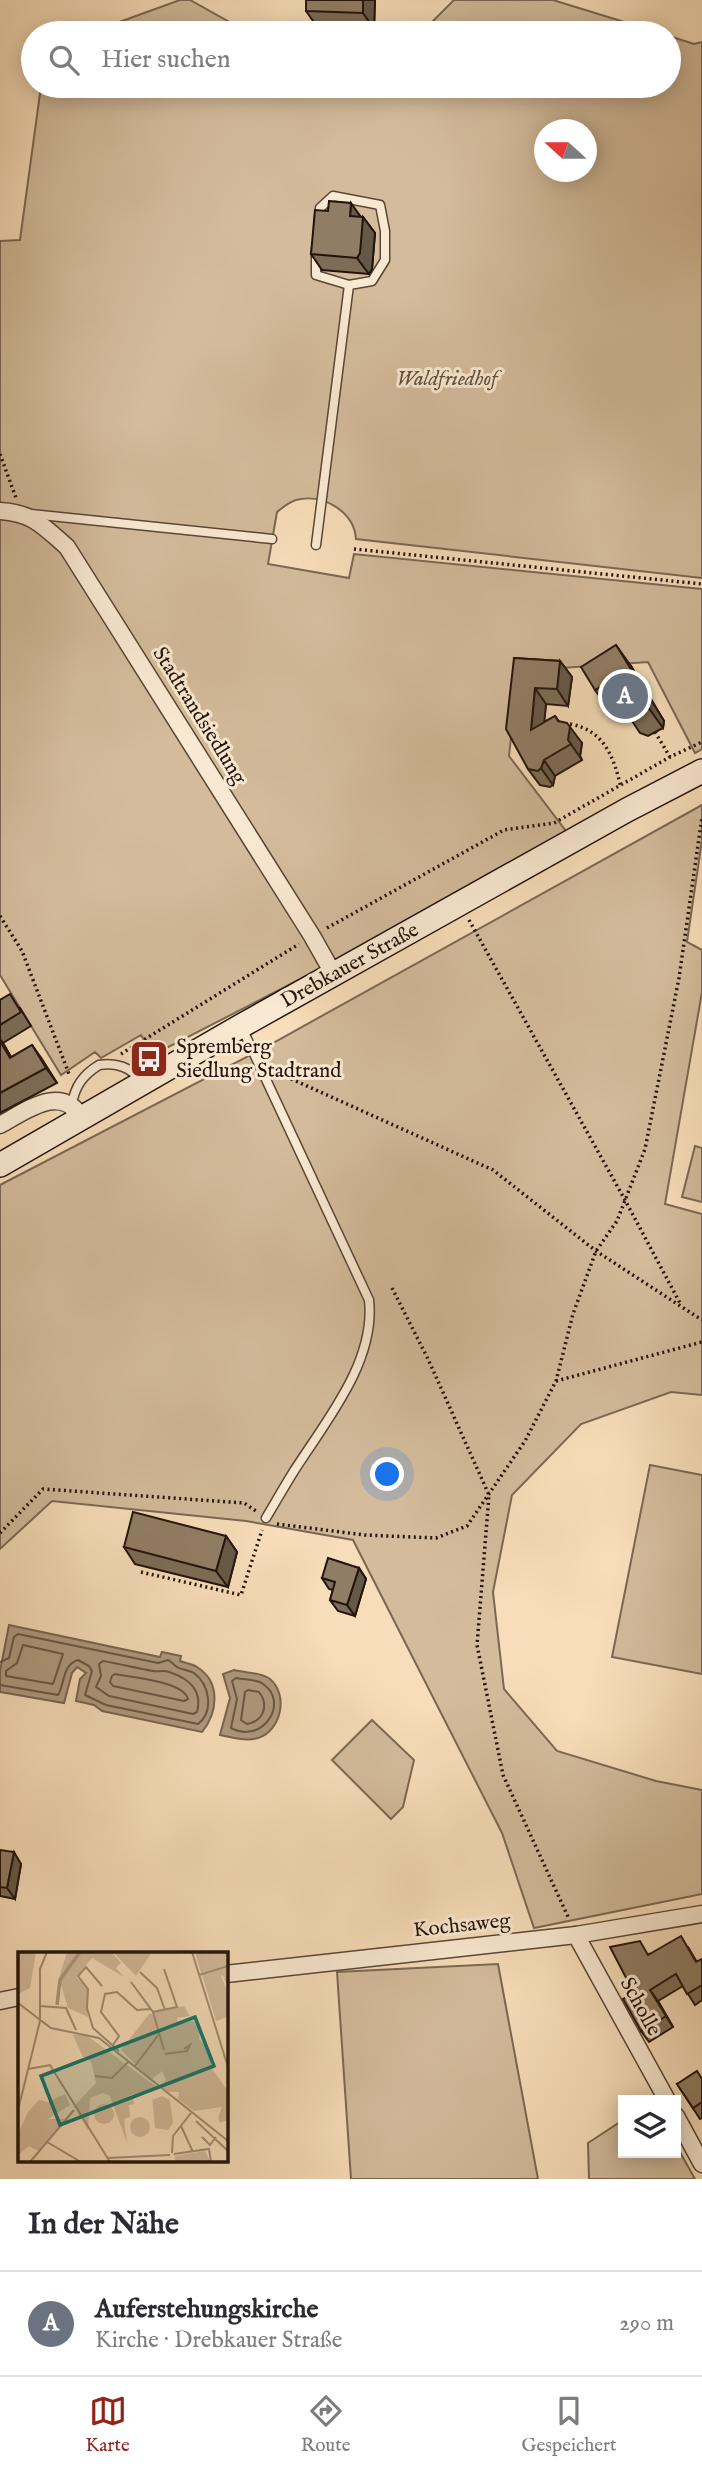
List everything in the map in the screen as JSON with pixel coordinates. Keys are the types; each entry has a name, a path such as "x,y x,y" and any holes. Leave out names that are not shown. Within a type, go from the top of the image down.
{"street":[{"name":"Stadtrandsiedlung","path":"0,511 21,513 40,524 67,547 334,975"},
{"name":"Drebkauer Straße","path":"0,1165 76,1104 141,1083 627,810 702,771"},
{"path":"0,1125 47,1101 76,1104"},
{"name":"Kochsaweg","path":"228,1974 576,1935 702,1914"},
{"name":"Scholle","path":"576,1935 664,2095"},
{"path":"0,2001 18,1997"},
{"path":"681,2125 702,2164"}],"lane":[{"path":"316,245 316,275 349,285 372,281 385,260 385,231 380,205 333,196 320,208 317,233"},
{"path":"316,545 349,285"},
{"path":"21,513 272,540"},
{"path":"241,1026 369,1300 371,1319 366,1343 338,1406 293,1472 266,1518"},
{"path":"76,1104 87,1073 104,1064 127,1068 137,1075 141,1083"}],"path":[{"path":"0,454 21,513"},
{"path":"354,549 702,584"},
{"path":"570,724 582,726 606,745 614,758 627,810"},
{"path":"104,1064 312,936 504,830 554,823 670,757 702,742"},
{"path":"0,1533 43,1489 244,1503 272,1524 365,1535 436,1538 467,1526 525,1441 556,1381 573,1314 596,1251 617,1221 645,1149 679,978 702,817"},
{"path":"460,904 682,1307"},
{"path":"0,916 22,951 76,1104"},
{"path":"251,1050 271,1070 493,1170 596,1251 702,1320"},
{"path":"392,1288 428,1359 489,1495 477,1645 503,1775 576,1935"},
{"path":"556,1381 702,1342"},
{"path":"141,1572 241,1595 266,1518"}],"green space":[{"path":"180,0 190,0 228,21 122,21"},
{"path":"454,0 553,0 621,21 433,21"},
{"name":"Waldfriedhof","path":"681,40 694,44 702,42 702,578 356,539 354,529 343,513 335,506 316,499 293,501 277,512 268,564 349,578 354,554 702,589 702,749 695,753 648,662 518,671 509,756 572,839 153,1055 141,1035 101,1058 95,1052 61,1075 0,975 0,241 20,240 39,98 681,98"},
{"path":"702,805 702,840 687,942 702,950 702,992 665,1204 702,1214 702,1395 671,1392 581,1424 512,1495 493,1592 504,1689 557,1751 656,1781 702,1790 702,1894 534,1928 502,1833 353,1540 246,1521 52,1501 0,1549 0,1185 264,1048"},
{"path":"695,1146 702,1148 702,1202 682,1197"},
{"path":"650,1465 702,1475 702,1674 612,1657"},
{"path":"372,1720 414,1760 403,1807 391,1819 332,1760"},
{"path":"498,1964 538,2179 351,2179 337,1972"},
{"path":"618,2123 618,2158 681,2158 681,2154 695,2179 589,2179 588,2143"}],"water":[{"path":"9,1625 160,1657 162,1652 181,1656 180,1661 195,1666 205,1673 210,1681 214,1698 211,1716 202,1732 102,1711 94,1705 76,1701 80,1679 86,1673 77,1667 72,1673 64,1703 0,1692 0,1671"},
{"path":"234,1670 270,1679 279,1694 281,1703 277,1720 266,1734 258,1738 220,1735 230,1698 223,1674"}],"building":[{"path":"306,0 363,0 363,13 306,11"},
{"path":"329,201 351,203 350,216 363,217 360,253 357,258 311,254 315,210 328,211"},
{"path":"616,645 650,700 648,707 633,715 625,712 607,683 595,690 581,667"},
{"path":"514,658 560,661 557,689 535,688 531,730 555,716 558,721 567,723 570,727 568,740 571,744 544,760 538,771 528,769 506,729"},
{"path":"10,994 21,1012 0,1025 0,1000"},
{"path":"0,1041 10,1058 32,1045 46,1068 0,1093"},
{"path":"133,1512 226,1536 216,1571 124,1547"},
{"path":"328,1558 359,1568 347,1605 330,1600 335,1582 322,1578"},
{"path":"0,1850 14,1852 7,1888 0,1887"},
{"path":"681,1936 696,1962 702,1959 702,1985 687,1994 676,1974 650,1990 666,2016 641,2031 623,1999 634,1993 610,1947 640,1941 648,1955"},
{"path":"697,2071 702,2079 702,2102 693,2108 677,2084"}],"place":[{"name":"Auferstehungskirche","path":"625,696"},
{"name":"Spremberg Siedlung Stadtrand","path":"149,1059"}]}
